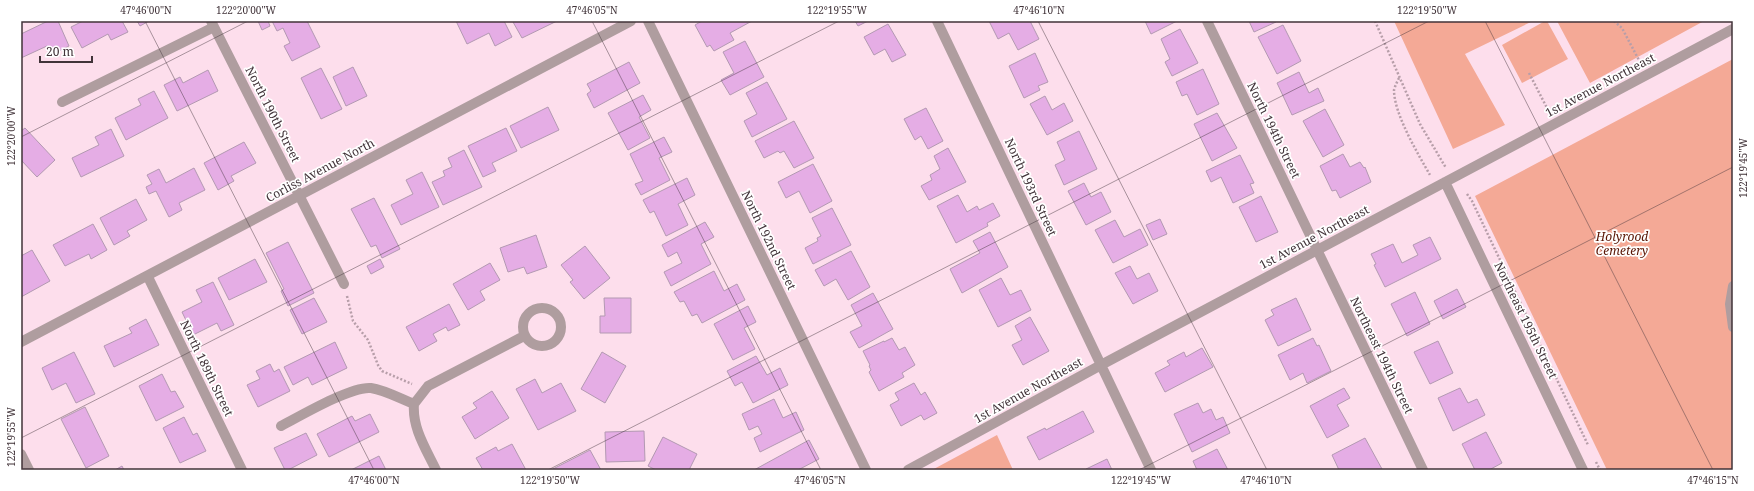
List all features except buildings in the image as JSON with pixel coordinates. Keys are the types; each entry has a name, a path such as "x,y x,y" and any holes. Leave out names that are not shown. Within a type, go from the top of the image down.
{"street":[{"name":"Corliss Avenue North","path":"21,342 148,277 300,195 631,21"},
{"name":"North 192nd Street","path":"648,21 866,470"},
{"name":"North 193rd Street","path":"937,21 1151,470"},
{"name":"North 194th Street","path":"1206,21 1318,251"},
{"name":"North 190th Street","path":"212,24 344,284"},
{"path":"62,102 212,24"},
{"name":"1st Avenue Northeast","path":"908,470 1101,365 1318,251 1440,184 1733,28"},
{"name":"Northeast 195th Street","path":"1440,184 1583,470"},
{"name":"Northeast 194th Street","path":"1318,251 1423,470"},
{"name":"North 189th Street","path":"148,277 242,470"},
{"path":"1733,286 1730,304 1733,327"},
{"path":"436,470 418,432 413,413 414,404 428,386 524,336"},
{"path":"281,426 353,391 370,388 414,404"},
{"path":"21,454 29,470"}],"path":[{"path":"1375,21 1420,124 1443,164"},
{"path":"1614,21 1622,28 1646,75"},
{"path":"1529,73 1547,108"},
{"path":"1399,78 1394,88 1401,117 1410,139 1440,184"},
{"path":"1463,190 1472,201 1590,449"},
{"path":"344,284 354,321 368,340 378,366 382,371 413,384 414,404"},
{"path":"1593,456 1600,470"}],"green space":[{"path":"1394,21 1533,21 1465,54 1505,125 1453,149"},
{"path":"1547,21 1568,59 1522,83 1502,45"},
{"path":"1557,21 1704,21 1590,83"},
{"name":"Holyrood Cemetery","path":"1733,59 1733,470 1607,470 1475,196"},
{"path":"997,435 1013,470 932,470"}]}
